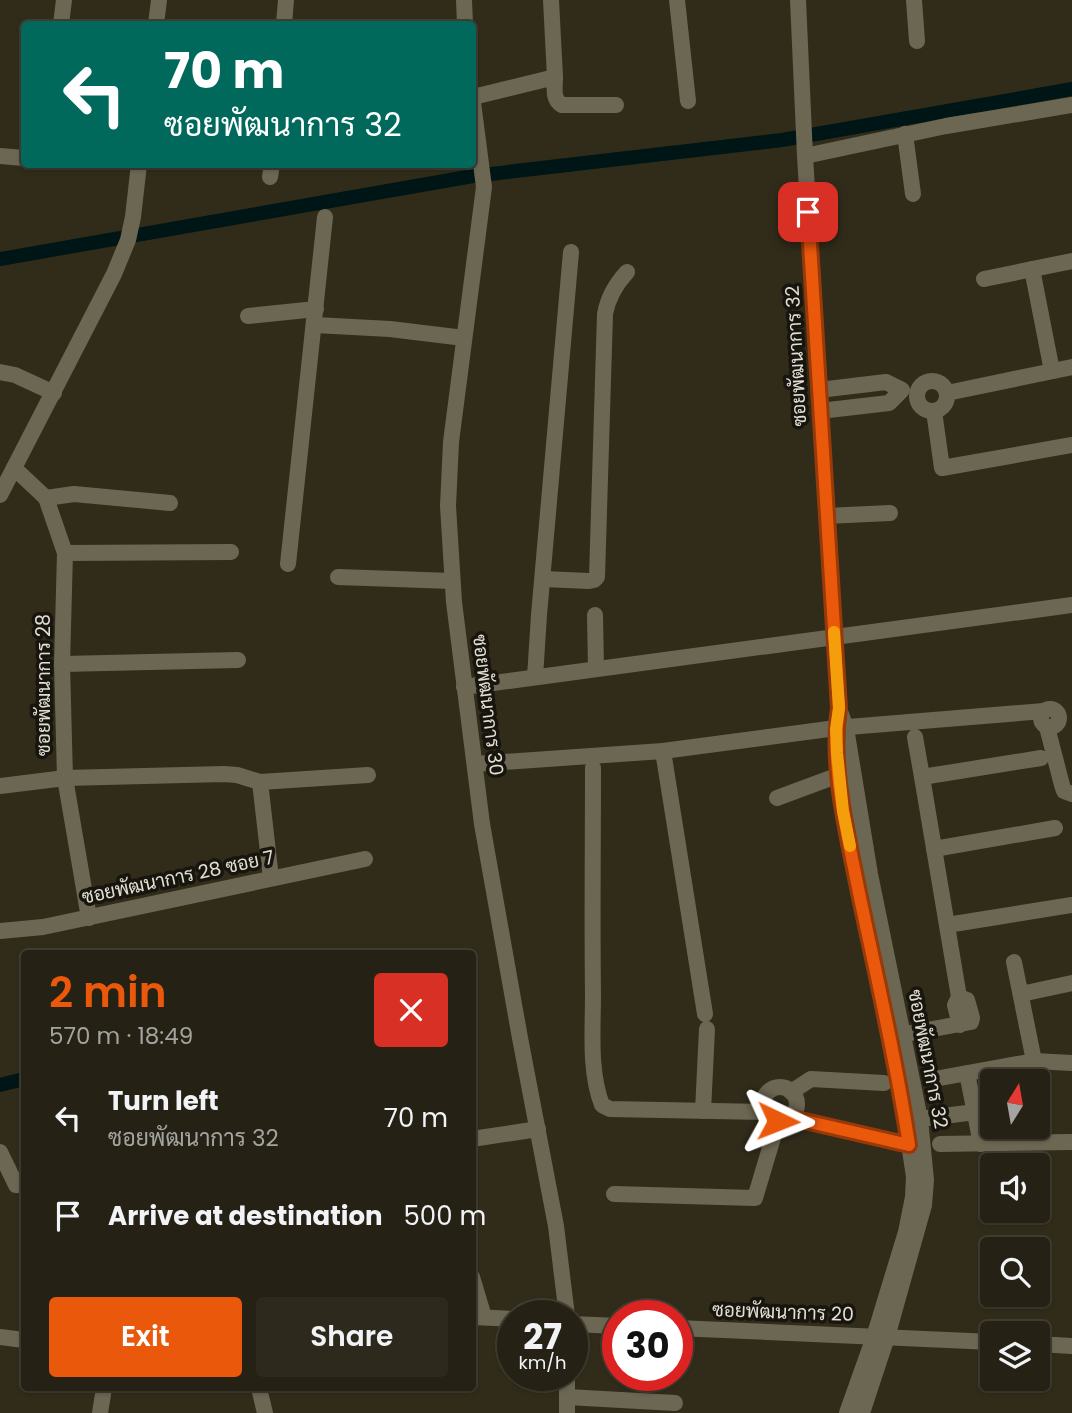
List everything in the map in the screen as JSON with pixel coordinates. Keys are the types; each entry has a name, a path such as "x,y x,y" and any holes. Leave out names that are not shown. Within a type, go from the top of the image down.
{"street":[{"path":"61,21 64,0"},
{"path":"156,21 159,0"},
{"path":"284,21 286,0"},
{"path":"464,0 465,21"},
{"path":"551,0 558,103 616,105"},
{"path":"677,0 688,101"},
{"name":"ซอยพัฒนาการ 32","path":"798,0 803,128 841,728 863,875 896,1036 920,1119 926,1180 924,1205 881,1337 848,1413"},
{"path":"914,0 917,41"},
{"path":"476,95 555,77"},
{"path":"805,153 1072,106"},
{"name":"ซอยพัฒนาการ 30","path":"476,120 484,187 451,442 448,506 453,602 482,824 556,1226 565,1300"},
{"path":"905,134 913,194"},
{"path":"0,163 0,156 21,158"},
{"path":"0,495 114,274 128,240 139,168"},
{"path":"288,564 325,217"},
{"path":"535,677 571,252"},
{"path":"984,279 1072,261"},
{"path":"1032,269 1052,371"},
{"path":"543,579 589,581 597,577 605,314 616,284 627,272"},
{"path":"248,316 315,317 464,338"},
{"path":"947,393 1072,367"},
{"path":"0,372 15,375 54,393"},
{"path":"819,390 886,382 909,391 920,406 928,411 939,410 946,402 947,393 942,384 932,380 923,383 909,391 889,403 820,411"},
{"path":"934,411 942,468 1072,445"},
{"name":"ซอยพัฒนาการ 28","path":"14,468 46,498 65,553 62,664 65,778 89,918"},
{"path":"46,498 74,494 170,503"},
{"path":"826,516 890,513"},
{"path":"65,553 231,552"},
{"path":"338,577 452,580"},
{"path":"464,687 1072,605"},
{"path":"595,615 596,669"},
{"path":"62,664 238,660"},
{"path":"475,764 663,751 841,728 1055,717 1062,785 1064,791 1072,794"},
{"name":"ซอยพัฒนาการ 32","path":"841,728 839,775 843,811 863,875"},
{"path":"896,1036 960,1025 955,1005 959,997 915,737"},
{"path":"663,751 706,1022 703,1111"},
{"path":"922,777 1041,758"},
{"path":"593,768 593,1061 597,1092 602,1105 610,1110 703,1111 778,1117 909,1145"},
{"path":"0,786 65,778 224,774 260,782 368,775"},
{"path":"778,798 839,775"},
{"path":"260,782 271,878"},
{"path":"934,849 1055,828"},
{"name":"ซอยพัฒนาการ 28 ซอย 7","path":"0,931 43,927 89,918 365,859"},
{"path":"947,925 1072,905"},
{"path":"1014,962 1034,1061"},
{"path":"1020,994 1072,983"},
{"name":"ซอยพัฒนาการ 32","path":"862,1413 913,1197 914,1177 896,1036"},
{"path":"940,1078 1034,1061 1072,1063"},
{"path":"967,1073 981,1143"},
{"path":"791,1092 811,1079 884,1083"},
{"path":"614,1194 755,1198 778,1117 796,1105 791,1092 778,1087 768,1091 763,1099 778,1117"},
{"path":"920,1119 975,1112"},
{"path":"476,1138 538,1129"},
{"path":"940,1144 1072,1142"},
{"path":"0,1152 14,1186"},
{"path":"478,1317 497,1318"},
{"name":"ซอยพัฒนาการ 20","path":"693,1329 980,1341"},
{"path":"0,1337 21,1340"},
{"path":"1050,1345 1072,1346"},
{"path":"100,1413 104,1391"},
{"path":"260,1391 265,1413"},
{"path":"567,1405 675,1403"}],"waterway":[{"path":"0,259 473,176 782,140 1072,89"},
{"path":"0,1085 21,1080"}],"slow traffic":[{"path":"834,632 839,708 837,753 850,846"}],"route":[{"path":"778,1121 792,1118 909,1145 843,811 837,753 839,708 808,212"}]}
